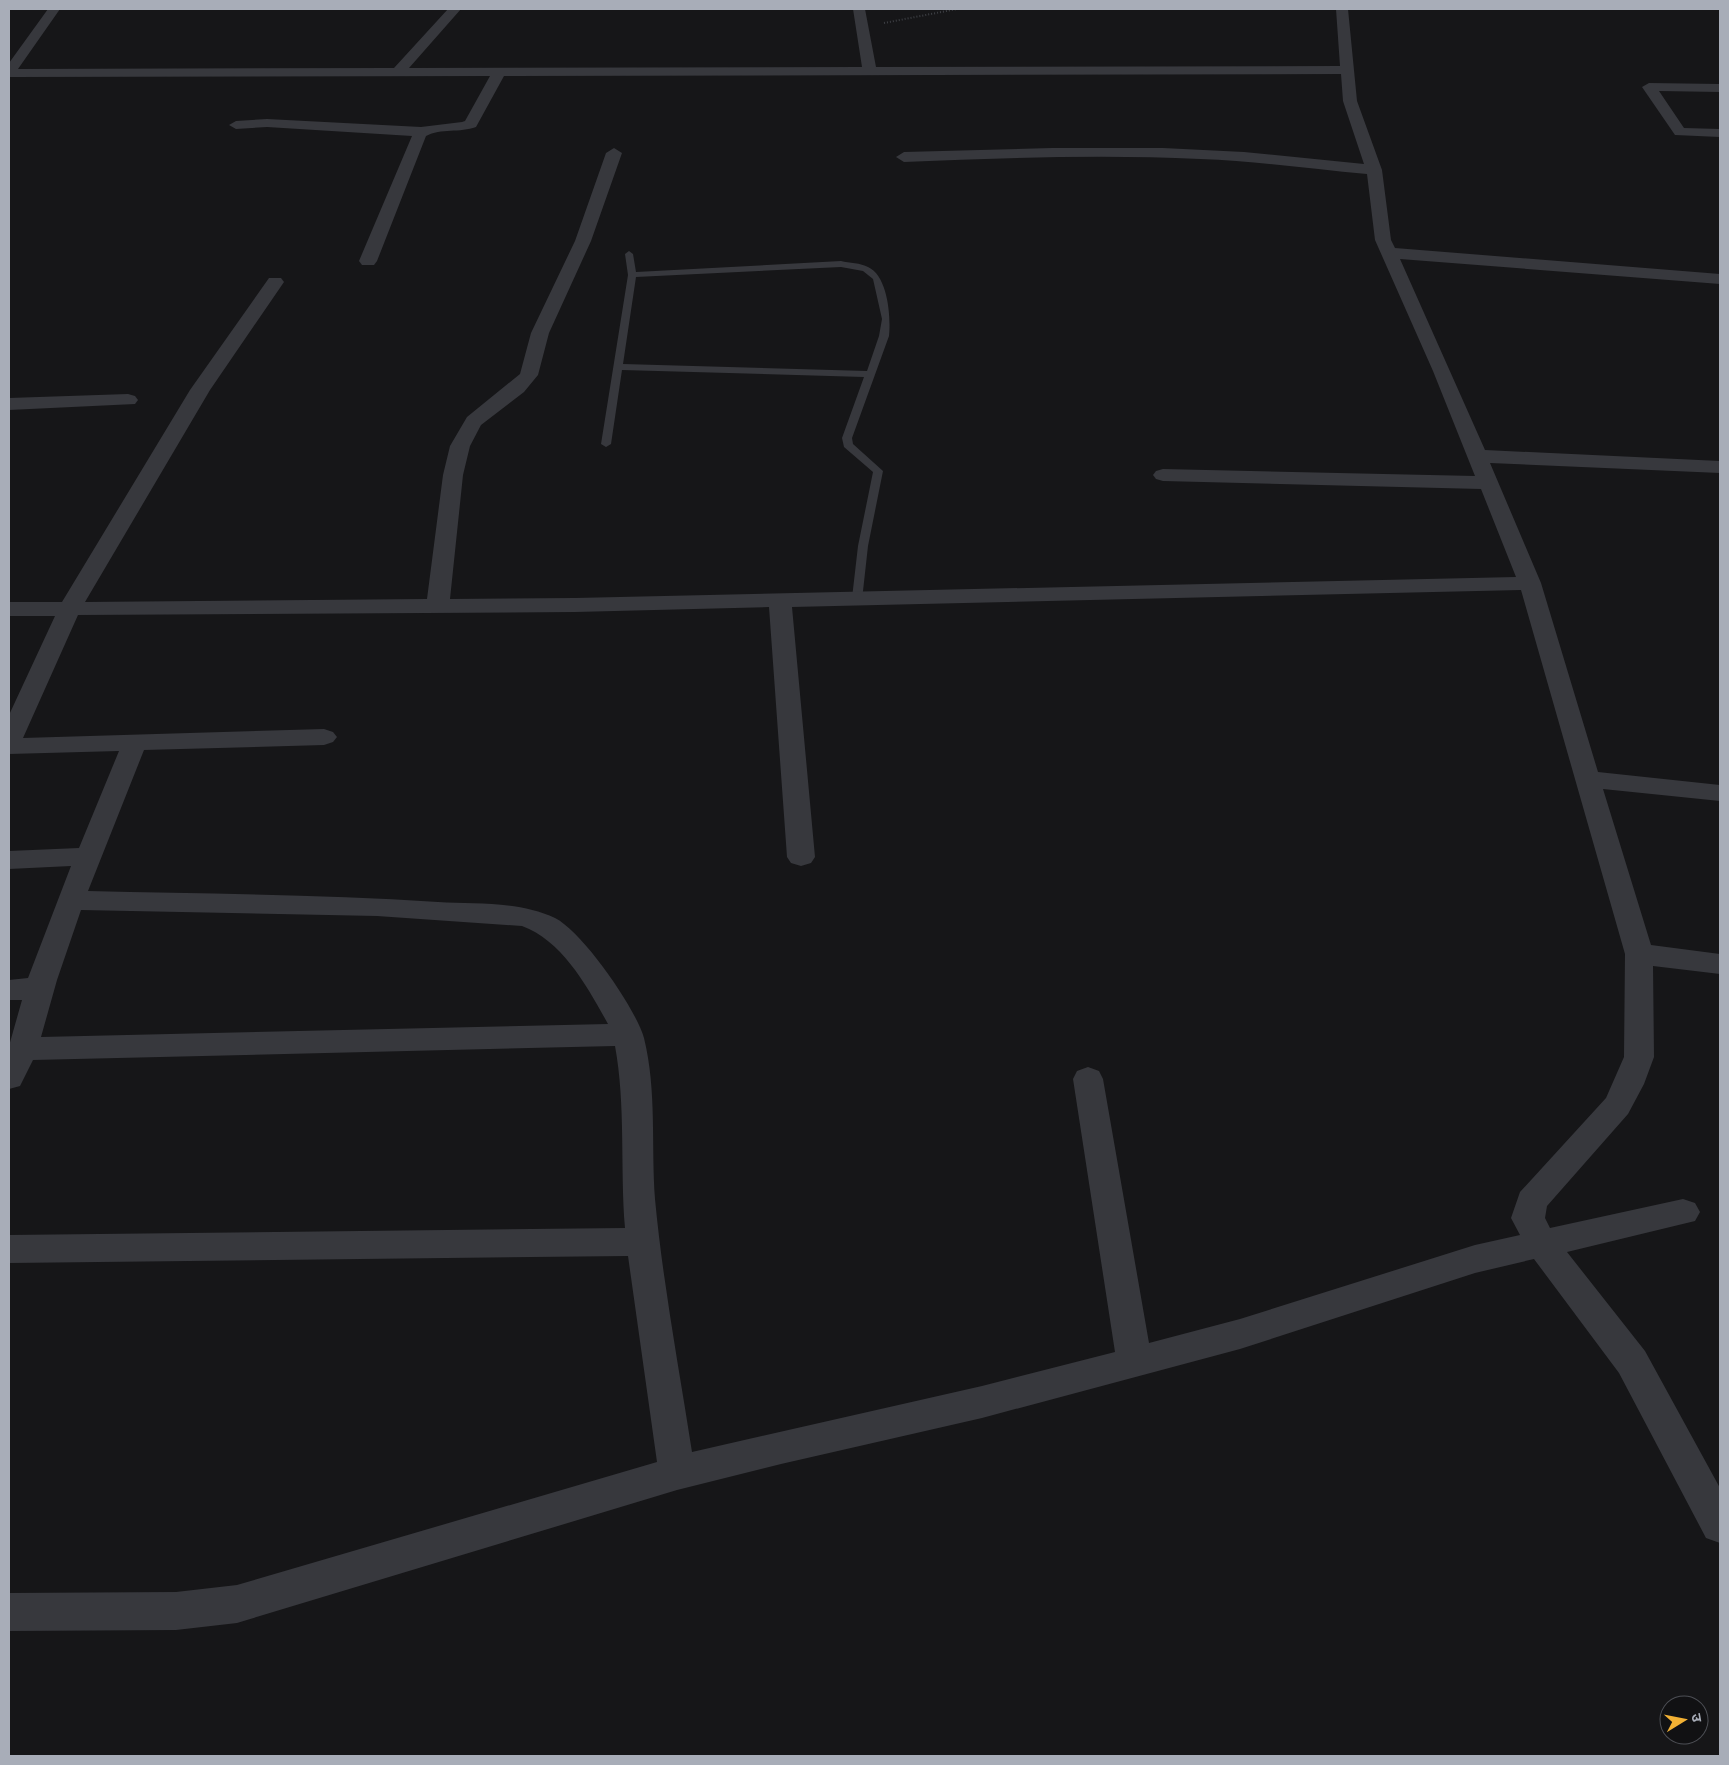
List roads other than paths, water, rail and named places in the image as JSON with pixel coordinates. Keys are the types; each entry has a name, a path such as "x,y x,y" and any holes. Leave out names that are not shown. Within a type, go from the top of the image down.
{"street":[{"path":"9,73 54,9"},
{"path":"398,72 455,9"},
{"path":"859,9 870,71"},
{"path":"1342,9 1350,102 1374,170 1383,240 1442,371 1530,583 1639,954 1641,1024 1639,1056 1629,1084 1617,1106 1532,1201 1528,1218 1541,1243 1632,1362 1720,1525"},
{"path":"9,73 1346,70"},
{"path":"236,125 276,124 422,132 430,129 460,128 471,124 499,72"},
{"path":"1720,88 1649,87 1680,132 1720,133"},
{"path":"368,261 412,150 422,132"},
{"path":"904,157 1044,152 1157,152 1220,155 1374,170"},
{"path":"438,605 452,482 461,440 475,420 526,380 529,375 540,333 583,241 614,153"},
{"path":"1389,252 1720,279"},
{"path":"9,741 70,608 200,390 275,282"},
{"path":"9,404 128,400"},
{"path":"1477,456 1720,467"},
{"path":"1163,475 1489,483"},
{"path":"9,609 780,600 1530,583"},
{"path":"780,600 800,857"},
{"path":"9,746 324,737"},
{"path":"9,1078 23,1049 40,988 71,900 135,742"},
{"path":"1587,779 1720,793"},
{"path":"9,860 89,856"},
{"path":"71,900 378,907 524,917 546,924 566,940 620,1020 628,1036 636,1100 638,1188 643,1242 677,1473"},
{"path":"1639,954 1720,964"},
{"path":"9,990 40,988"},
{"path":"23,1049 628,1036"},
{"path":"1088,1079 1134,1362"},
{"path":"9,1612 176,1610 237,1604 677,1473 781,1447 982,1402 1240,1334 1475,1260 1541,1243 1683,1212"},
{"path":"9,1250 643,1242"}],"lane":[{"path":"606,444 632,275 629,254"},
{"path":"632,275 841,264 866,269 877,278 886,319 884,336 847,438 848,445 878,471 863,546 858,598"},
{"path":"617,367 870,374"}]}
